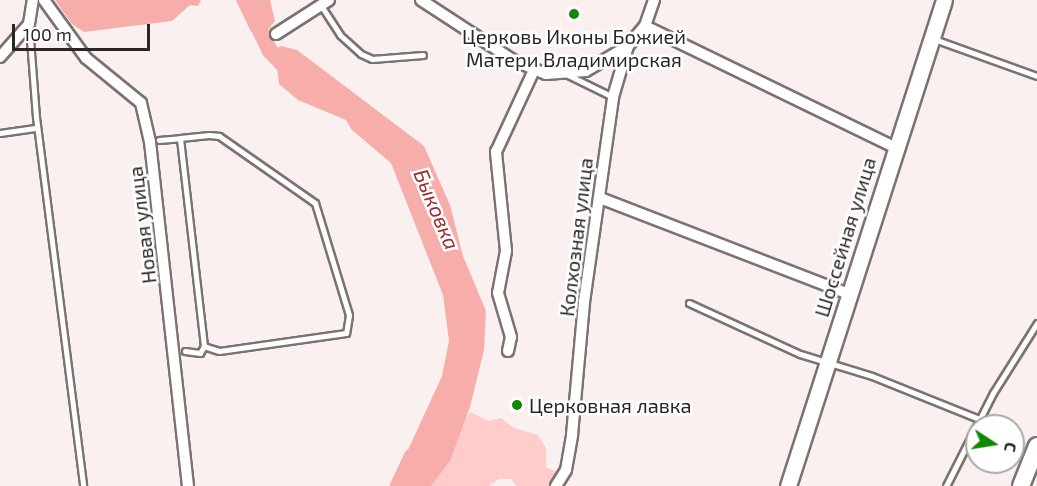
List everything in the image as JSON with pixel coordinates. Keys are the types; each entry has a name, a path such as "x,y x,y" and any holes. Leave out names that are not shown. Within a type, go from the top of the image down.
{"main road":[{"path":"1021,486 1037,446"}],"street":[{"path":"0,57 29,24 33,0"},
{"name":"Новая улица","path":"44,0 86,58 141,103 150,142 188,486"},
{"path":"421,0 534,70 567,74 586,71 627,46"},
{"name":"Колхозная улица","path":"556,486 566,470 572,435 613,97 627,46 645,26 654,0"},
{"name":"Шоссейная улица","path":"788,486 894,147 944,0"},
{"path":"276,34 326,2"},
{"path":"645,26 894,147"},
{"path":"508,351 511,337 498,293 506,251 496,152 534,70"},
{"path":"600,198 849,294"}],"lane":[{"path":"326,2 340,35 361,54 372,59 423,55"},
{"path":"29,24 37,128 83,486"},
{"path":"931,38 1037,76"},
{"path":"567,74 613,97"},
{"path":"0,134 37,128"},
{"path":"159,140 219,136 315,203 350,318 346,333 341,336 219,351 204,346"},
{"path":"180,138 204,346 200,353 186,351"},
{"path":"689,303 828,362 966,414"},
{"path":"982,414 1037,323"},
{"path":"946,486 965,447"}],"shaded area":[{"path":"470,412 489,421 501,418 514,428 538,435 546,448 546,467 559,473 559,486 517,486 511,479 499,479 489,486 427,486"}],"water":[{"path":"55,0 201,0 198,6 190,5 172,21 84,32 72,24"},
{"path":"236,0 270,0 275,21 267,31 251,32"},
{"path":"281,46 297,50 424,146 450,205 463,256 486,311 484,350 470,407 450,461 431,486 401,486 408,450 442,376 449,341 443,295 391,163 352,130 346,120 298,100 279,84 275,49"}],"waterway":[{"name":"Быковка","path":"245,0 270,51 290,72"},
{"name":"Быковка","path":"398,486 412,456"}],"place":[{"name":"Церковь Иконы Божией Матери Владимирская","path":"574,14"},
{"name":"Церковная лавка","path":"517,405"}]}
